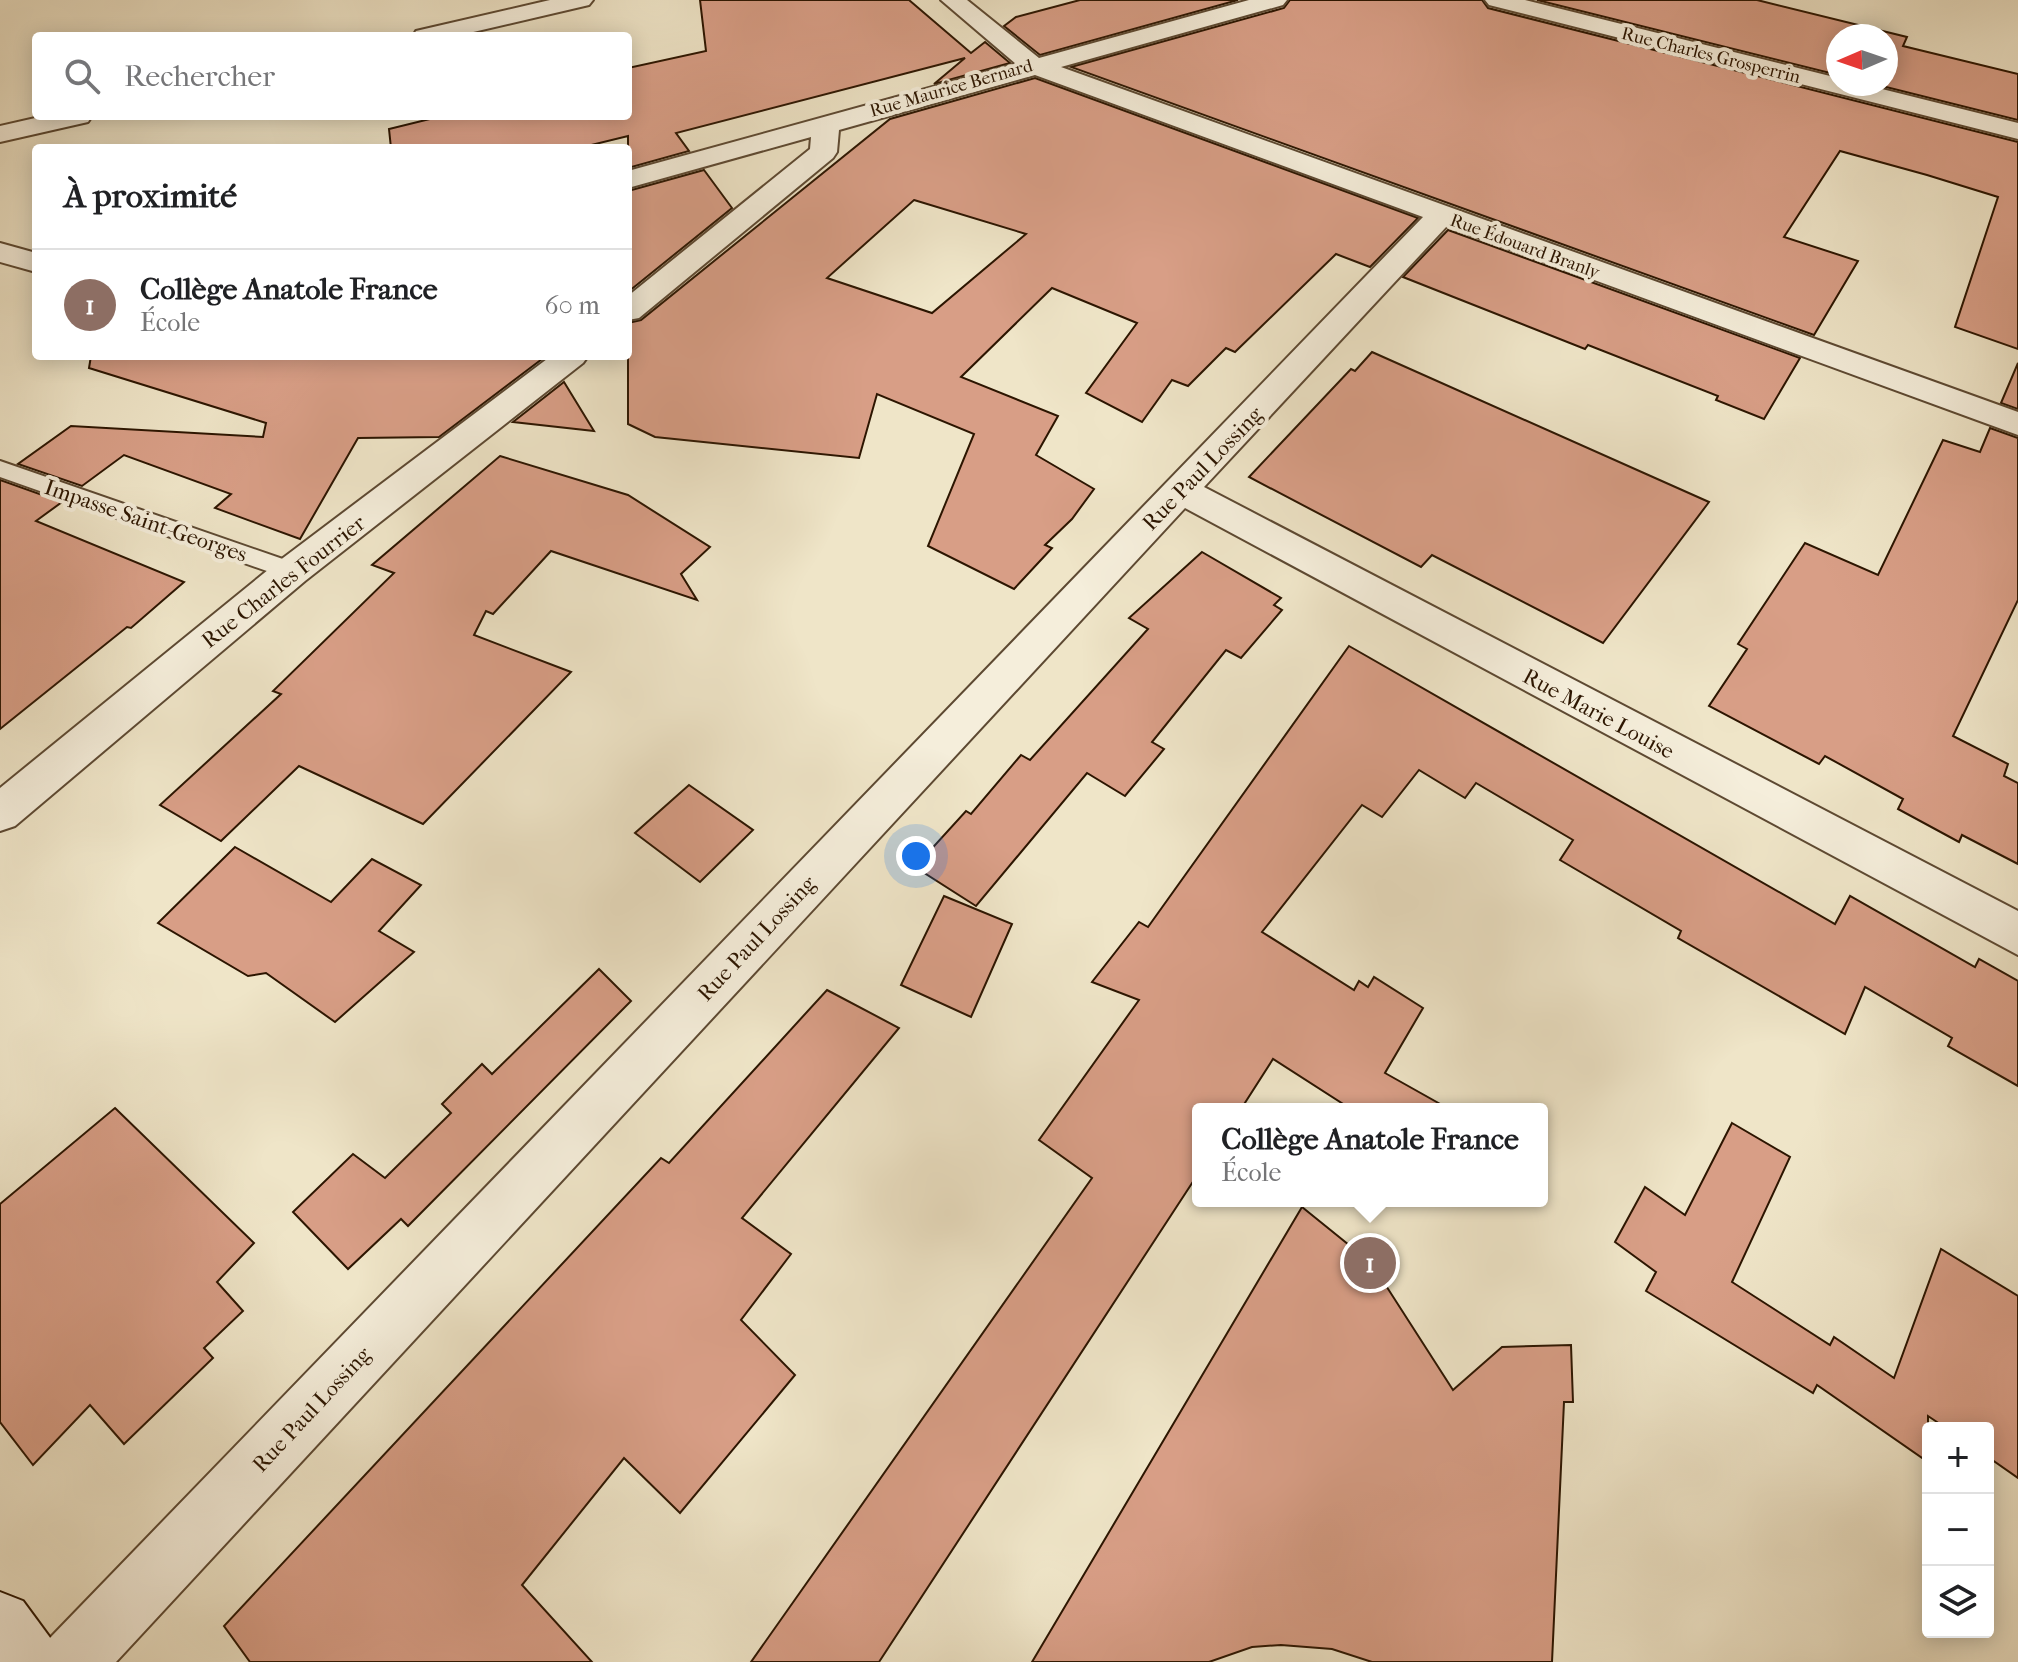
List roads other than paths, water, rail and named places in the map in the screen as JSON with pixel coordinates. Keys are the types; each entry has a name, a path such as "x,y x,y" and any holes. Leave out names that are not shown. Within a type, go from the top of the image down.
{"street":[{"path":"442,32 581,0"},
{"name":"Rue Édouard Branly","path":"953,0 1032,65 2018,424"},
{"name":"Rue Maurice Bernard","path":"632,179 1032,65 1275,0"},
{"name":"Rue Charles Grosperrin","path":"1497,0 2018,131"},
{"path":"0,134 61,120"},
{"path":"632,308 823,152 826,123"},
{"name":"Rue Paul Lossing","path":"72,1662 1441,215"},
{"path":"0,252 32,262"},
{"name":"Rue Charles Fourrier","path":"0,813 292,571 567,360"},
{"name":"Rue Marie Louise","path":"1180,490 2018,934"},
{"path":"0,1624 28,1662"}],"lane":[{"name":"Impasse Saint-Georges","path":"0,469 292,571"}],"place":[{"name":"Collège Anatole France","path":"1370,1263"}]}
